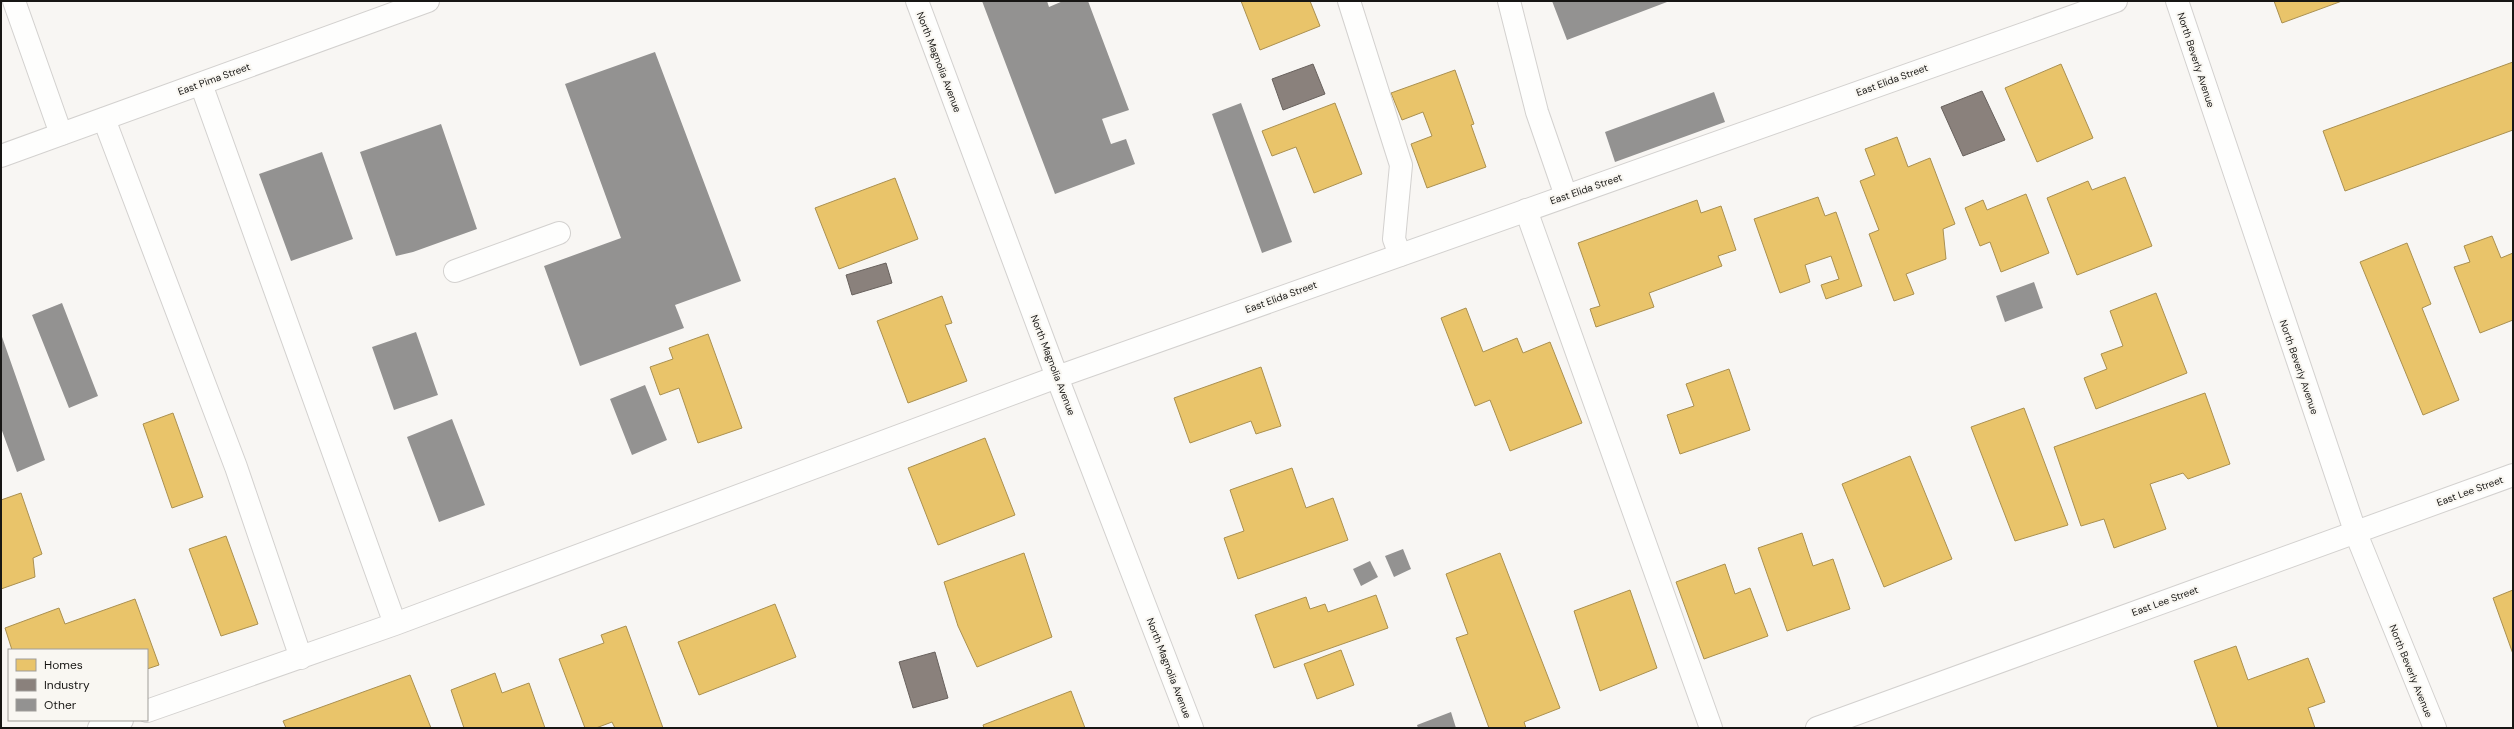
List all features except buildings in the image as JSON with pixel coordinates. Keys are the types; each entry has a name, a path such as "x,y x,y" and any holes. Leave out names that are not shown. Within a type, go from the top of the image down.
{"street":[{"path":"14,1 61,134"},
{"name":"East Pima Street","path":"1,156 428,1"},
{"name":"North Magnolia Avenue","path":"917,1 1057,377 1192,728"},
{"path":"1349,1 1401,165 1394,239 1400,255"},
{"path":"1509,1 1537,112 1566,196"},
{"name":"East Elida Street","path":"148,712 395,624 1057,377 2116,1"},
{"name":"North Beverly Avenue","path":"2177,1 2355,531 2435,728"},
{"path":"201,84 395,624"},
{"path":"104,119 236,467 301,658"},
{"path":"1526,210 1711,728"},
{"path":"455,271 559,233"},
{"name":"East Lee Street","path":"1817,728 2355,531 2513,475"},
{"path":"99,728 119,721"}]}
